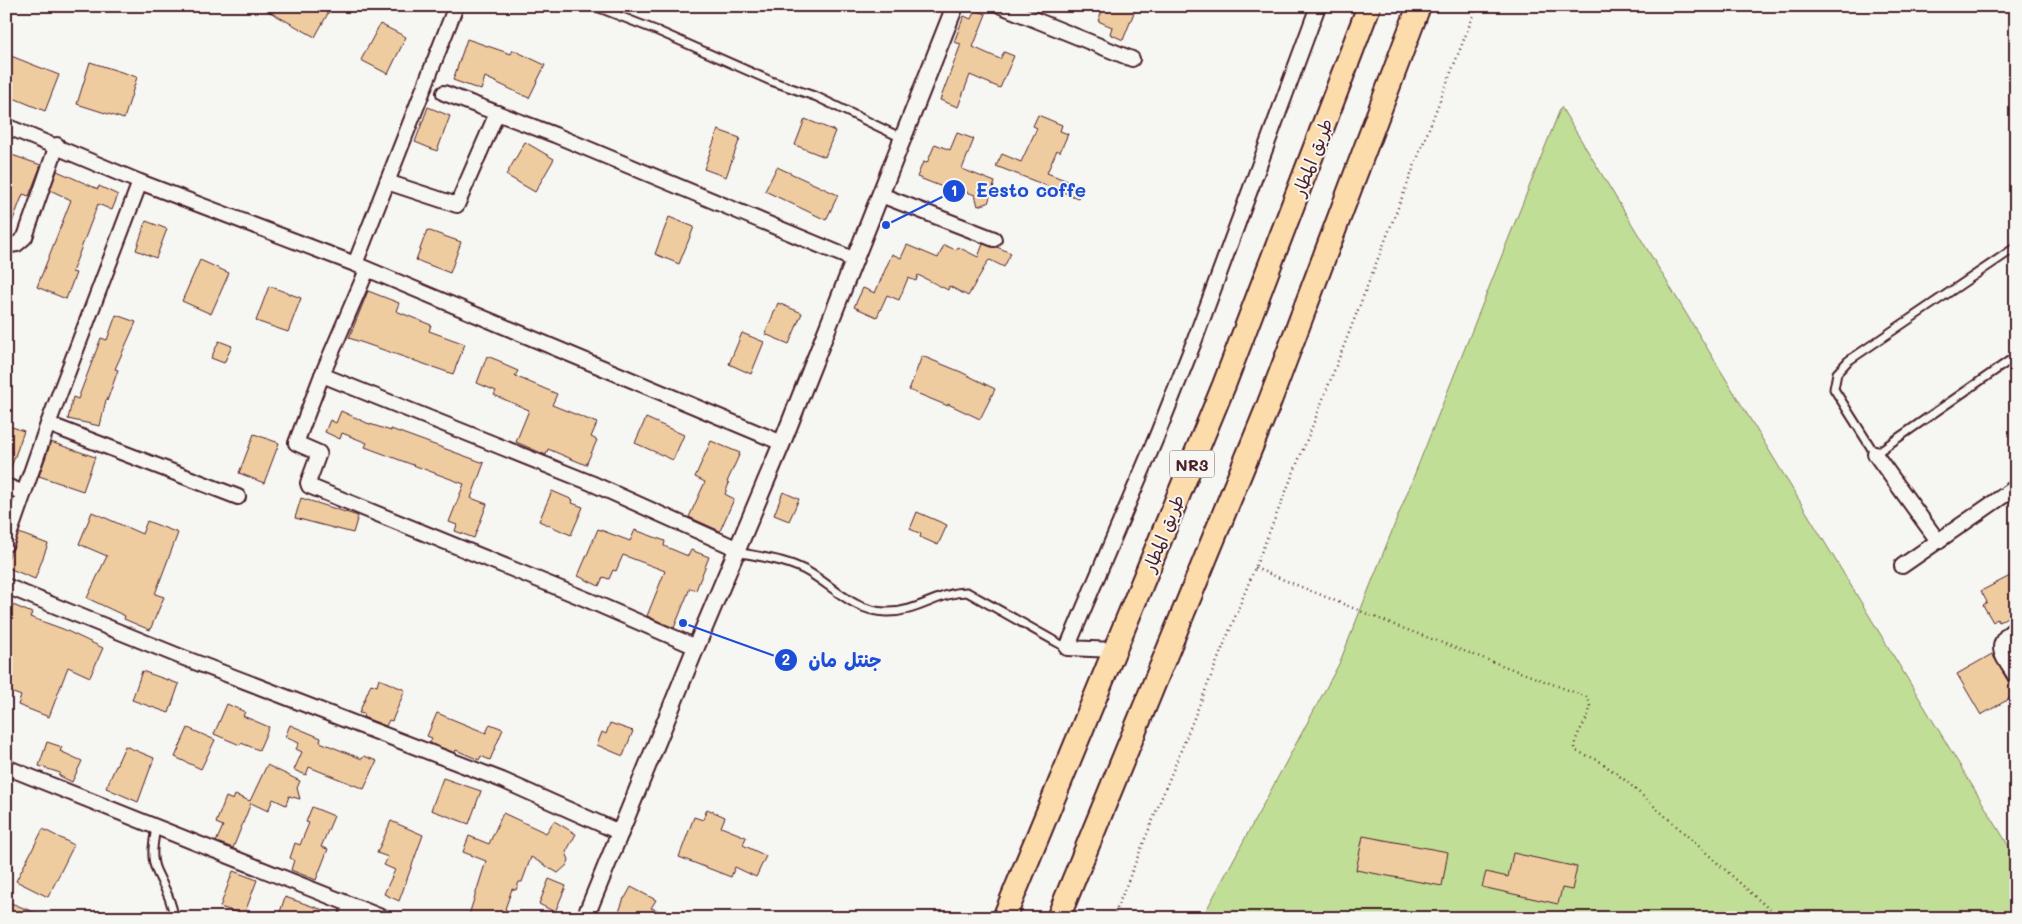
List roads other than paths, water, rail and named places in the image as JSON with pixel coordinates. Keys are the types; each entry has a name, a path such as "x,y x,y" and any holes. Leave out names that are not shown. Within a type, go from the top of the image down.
{"highway":[{"name":"طريق المطار","path":"1004,918 1224,385 1369,6"},
{"name":"NR3","path":"1058,918 1268,406 1419,6"}],"street":[{"path":"456,6 387,182 361,267 296,443 319,453 308,483 309,486 588,600 696,647"},
{"path":"585,918 782,443 955,6"},
{"path":"1001,6 1132,58"},
{"path":"1115,650 1067,648 1194,342 1318,6"},
{"path":"444,93 555,135 855,260"},
{"path":"387,182 457,205 497,113"},
{"path":"6,126 57,145 140,182 361,267 782,443"},
{"path":"10,245 17,244 24,237 57,145"},
{"path":"6,544 48,424 140,182"},
{"path":"880,195 994,238"},
{"path":"322,375 591,483 738,550"},
{"path":"48,424 238,497"},
{"path":"1876,454 1938,541"},
{"path":"6,486 24,492"},
{"path":"1902,566 2016,487"},
{"path":"6,586 179,656 502,780 621,833"},
{"path":"2016,628 2006,634 2001,640 2001,648 2016,677"},
{"path":"6,767 156,827 349,911 384,918"}],"lane":[{"path":"594,6 658,30 771,81 817,97 903,138"},
{"path":"2016,247 1848,361 1837,373 1834,389 1876,454 2016,356"},
{"path":"738,550 810,572 848,601 886,612 912,610 953,592 966,592 1067,648"},
{"path":"156,827 152,850 153,860 170,897 174,918"}],"place":[{"name":"Eesto coffe","path":"886,225"},
{"name":"جنتل مان","path":"683,623"}]}
